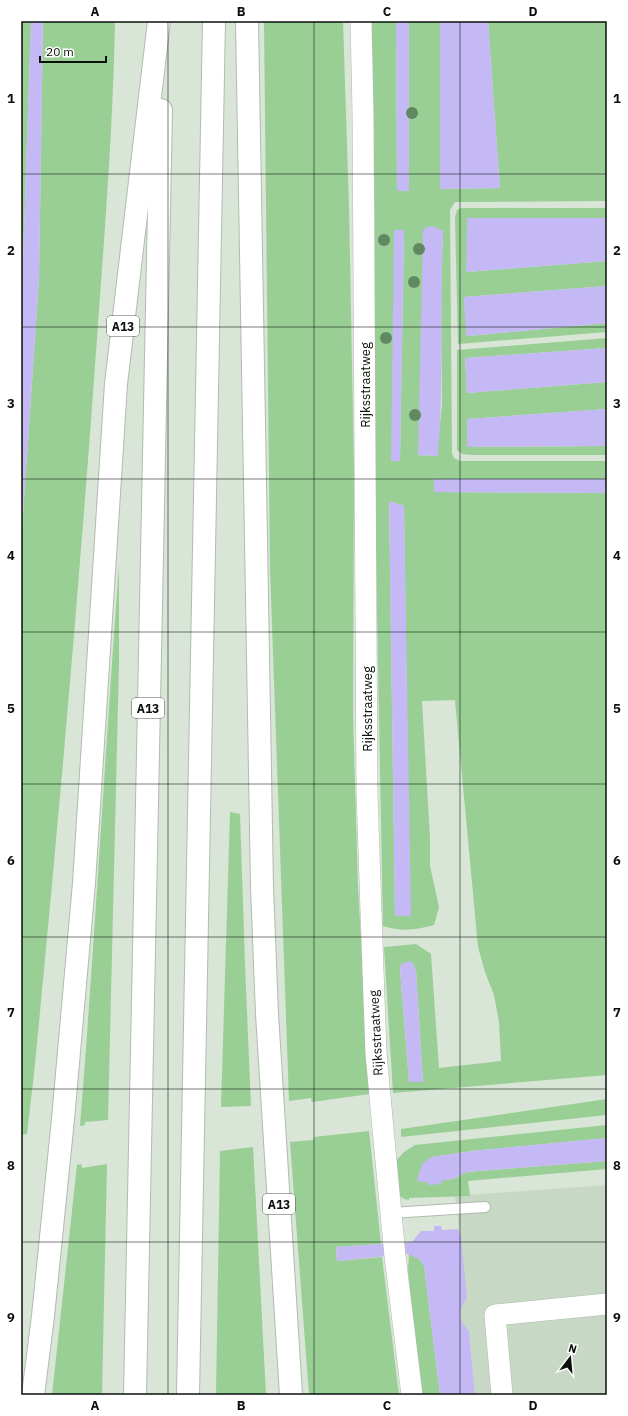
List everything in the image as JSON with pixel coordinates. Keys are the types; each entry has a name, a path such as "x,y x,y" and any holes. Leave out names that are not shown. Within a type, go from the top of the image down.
{"highway":[{"name":"A13","path":"33,1395 43,1316 62,1127 84,883 116,384 160,21"},
{"name":"A13","path":"134,1395 161,142 160,21"},
{"path":"188,1395 214,21"},
{"name":"A13","path":"247,21 262,887 267,1014 292,1395"}],"street":[{"name":"Rijksstraatweg","path":"361,21 363,120 367,793 374,1000 380,1094 394,1249 412,1395"},
{"path":"502,1395 495,1315 607,1304"}],"lane":[{"path":"391,1213 485,1207"}],"shaded area":[{"path":"31,21 43,21 39,279 21,544 21,320"},
{"path":"396,21 409,21 409,191 397,191"},
{"path":"440,21 488,21 500,188 440,189"},
{"path":"467,218 607,218 607,261 466,272"},
{"path":"433,226 443,231 441,400 438,456 418,455 423,230 427,227"},
{"path":"394,230 404,230 400,461 391,461"},
{"path":"607,286 607,323 466,336 464,297"},
{"path":"607,348 607,382 467,393 465,358"},
{"path":"607,409 607,446 467,447 467,419"},
{"path":"434,479 607,479 607,493 434,492"},
{"path":"389,501 404,506 411,916 395,916"},
{"path":"409,961 413,963 416,970 423,1082 409,1082 400,968 401,964"},
{"path":"607,1138 607,1161 467,1172 453,1179 441,1181 441,1184 428,1185 427,1182 420,1182 417,1180 422,1164 431,1157 472,1151"},
{"path":"607,1185 607,1395 475,1395 469,1331 463,1325 459,1315 461,1306 467,1298 455,1196"},
{"path":"434,1226 441,1226 442,1230 458,1229 461,1236 467,1298 464,1302 460,1315 465,1327 469,1331 475,1395 440,1395 424,1266 419,1259 407,1254 337,1261 336,1247 412,1242 421,1231 434,1231"}],"green space":[{"path":"21,21 31,21 21,319"},
{"path":"43,21 115,21 107,194 74,632 34,1074 27,1134 21,1135 21,544 39,279"},
{"path":"264,21 343,21 349,207 354,470 353,714 358,887 370,1094 312,1102 311,1098 289,1101 270,569"},
{"path":"371,21 396,21 397,191 409,191 409,21 440,21 440,189 500,188 488,21 607,21 607,201 455,202 450,210 452,453 454,458 460,461 607,461 607,479 434,480 434,492 607,493 607,1075 393,1093 384,947 416,944 431,954 439,1068 501,1061 499,1022 494,995 485,972 478,947 455,700 422,701 430,838 430,866 439,907 434,925 408,930 383,926 375,507 375,224","holes":["395,230 404,231 400,460","443,231 441,288 442,403 437,456 418,455","389,501 404,506 410,916 395,915","400,969 416,970 423,1082 409,1082"]},
{"path":"461,208 607,208 607,218 467,218 467,272 607,261 607,286 464,297 467,336 607,323 607,332 458,344 455,218 457,210"},
{"path":"607,338 607,348 465,358 467,393 607,382 607,409 467,419 467,447 607,446 607,455 472,455 462,454 457,450 457,350"},
{"path":"119,565 119,663 108,1120 85,1122 85,1125 80,1126 109,705"},
{"path":"230,812 240,814 251,1106 221,1107"},
{"path":"607,1099 607,1115 401,1137 401,1129"},
{"path":"607,1125 607,1138 472,1151 431,1157 427,1182 453,1179 467,1172 607,1161 607,1169 468,1181 470,1196 409,1198 409,1200 404,1199 399,1195 396,1161 404,1152 415,1145"},
{"path":"369,1131 381,1244 336,1247 337,1261 382,1257 399,1395 309,1395 290,1142 313,1140 314,1137"},
{"path":"253,1147 266,1395 216,1395 220,1151"},
{"path":"81,1164 82,1168 107,1164 102,1395 52,1395 77,1165"},
{"path":"409,1254 419,1259 424,1266 440,1395 419,1395 408,1270"}]}
